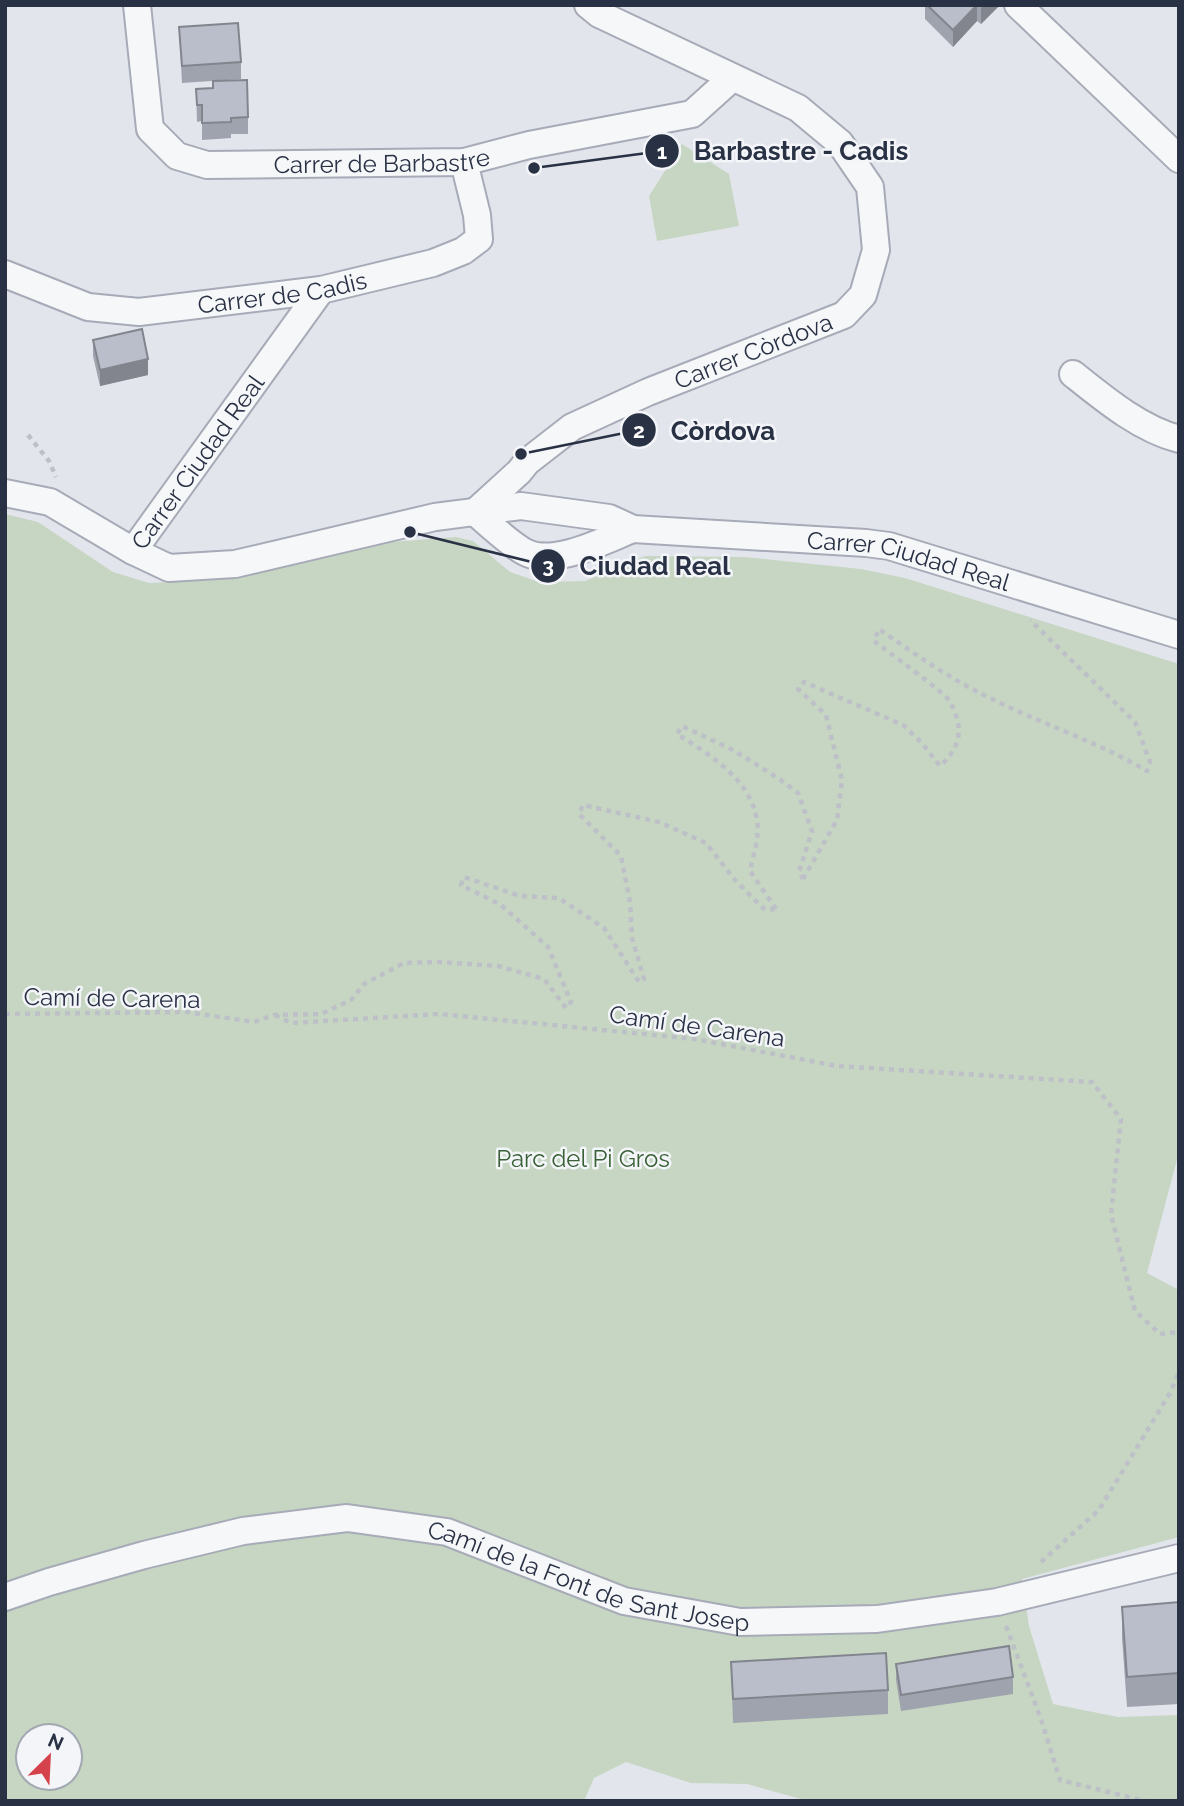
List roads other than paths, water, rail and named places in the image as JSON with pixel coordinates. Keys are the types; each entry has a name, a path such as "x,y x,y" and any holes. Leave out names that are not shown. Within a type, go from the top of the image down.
{"street":[{"name":"Carrer de Barbastre","path":"137,5 150,129 177,156 207,165 464,162 528,145 692,114 732,78"},
{"name":"Carrer Còrdova","path":"475,512 527,462 572,427 648,392 844,315 863,295 876,250 870,187 840,143 798,108 599,14 588,5"},
{"path":"1018,5 1179,159"},
{"name":"Carrer de Cadis","path":"5,274 88,307 139,312 321,290 433,263 463,251 479,239 477,215 464,162"},
{"name":"Carrer Ciudad Real","path":"321,290 133,551 169,568 235,565 435,517 521,506 609,518 632,529 889,546 1179,635"},
{"path":"1073,374 1113,406 1168,436 1179,439"},
{"path":"5,493 50,502 133,551"},
{"name":"Carrer Ciudad Real","path":"475,512 526,553 543,558 582,549 632,529"},
{"name":"Camí de la Font de Sant Josep","path":"5,1597 144,1555 243,1531 347,1518 447,1532 624,1601 740,1622 877,1619 997,1602 1179,1558"}],"place":[{"name":"Barbastre - Cadis","path":"534,168"},
{"name":"Còrdova","path":"521,454"},
{"name":"Ciudad Real","path":"410,532"}],"park label":[{"name":"Parc del Pi Gros","path":"583,1158"}]}
